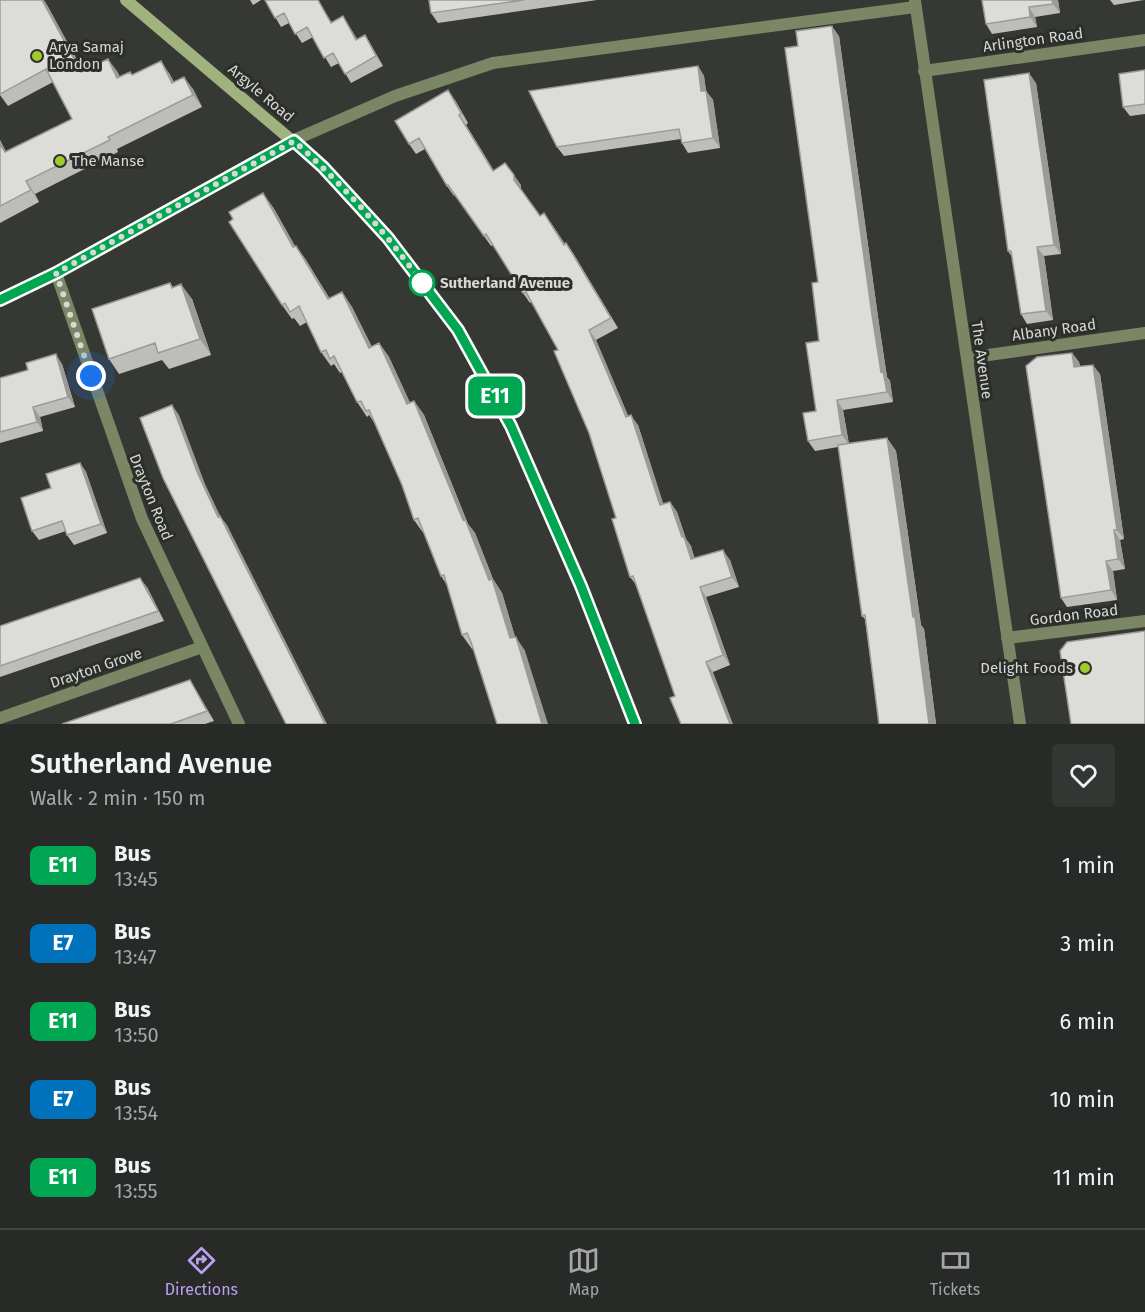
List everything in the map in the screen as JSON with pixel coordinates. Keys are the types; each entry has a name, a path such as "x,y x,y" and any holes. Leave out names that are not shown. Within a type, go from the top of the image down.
{"main road":[{"name":"Argyle Road","path":"126,0 323,167 388,238 458,330 511,426 581,586 635,724"}],"street":[{"path":"0,300 56,273 294,141 395,96 493,63 915,4"},
{"name":"The Avenue","path":"915,4 1020,724"},
{"name":"Arlington Road","path":"924,71 1145,40"},
{"name":"Drayton Road","path":"56,273 142,519 239,724"},
{"name":"Albany Road","path":"967,358 1145,333"},
{"name":"Gordon Road","path":"1007,638 1145,621"},
{"name":"Drayton Grove","path":"0,718 202,647"}],"building":[{"path":"0,0 42,0 81,72 108,59 117,78 130,72 132,75 161,61 172,83 184,77 193,95 108,137 110,140 26,181 31,190 0,206 0,144 5,152 72,119 46,69 0,94"},
{"path":"265,0 318,0 331,23 343,16 356,40 365,35 376,56 345,74 333,53 324,58 307,27 295,34 284,13 275,18"},
{"path":"429,0 524,0 431,13"},
{"path":"982,0 1052,0 1053,4 1029,7 1030,17 986,24"},
{"path":"832,26 872,315 881,372 883,371 887,392 837,400 842,435 808,441 803,413 816,411 806,343 819,341 812,283 818,282 785,48 798,46 796,31"},
{"path":"698,66 701,91 706,91 713,138 682,143 679,129 557,147 529,91"},
{"path":"1145,70 1145,104 1123,107 1119,74"},
{"path":"1029,73 1054,245 1037,247 1046,311 1021,314 1011,251 1008,251 984,80"},
{"path":"448,90 461,113 459,115 493,171 505,163 514,175 514,180 540,216 544,213 564,245 566,243 611,318 589,330 626,417 631,415 660,505 670,502 691,559 723,550 732,577 700,587 723,655 706,662 730,724 681,724 670,698 675,696 633,576 630,577 612,519 616,518 589,433 554,351 558,350 526,292 523,293 486,234 484,236 447,186 419,138 409,144 395,121"},
{"path":"263,193 293,247 296,246 328,299 342,292 369,348 379,343 407,404 414,401 489,580 492,579 510,638 516,637 542,724 497,724 471,642 467,633 462,635 444,575 441,576 418,518 414,520 402,485 369,410 366,411 361,401 357,402 334,356 330,359 326,350 321,352 299,306 290,312 285,303 282,305 229,222 233,219 229,212"},
{"path":"170,283 172,288 181,284 200,339 158,353 155,343 109,359 92,309"},
{"path":"1072,353 1074,367 1093,365 1117,530 1114,530 1118,559 1106,561 1111,590 1061,598 1026,366 1037,357"},
{"path":"56,354 68,397 33,407 37,422 0,432 0,378 28,370 26,363"},
{"path":"172,405 198,474 218,517 220,516 325,724 286,724 163,478 140,418"},
{"path":"887,438 929,724 879,724 865,615 862,616 838,445"},
{"path":"80,463 101,524 67,535 62,521 32,531 21,498 51,488 46,474"},
{"path":"140,578 158,611 0,666 0,626"},
{"path":"1145,631 1145,724 1071,724 1060,651 1067,642"},
{"path":"190,680 207,711 171,724 62,724"}],"bus line":[{"name":"E11","path":"0,300 56,273 294,141 323,167 388,238 458,330 511,426 581,586 635,724"}],"place":[{"name":"Arya Samaj London","path":"37,56"},
{"name":"The Manse","path":"60,161"},
{"name":"Sutherland Avenue","path":"422,283"},
{"name":"Delight Foods","path":"1085,668"}],"route":[{"path":"91,376 56,273 294,141 323,167 388,238 422,283"}]}
